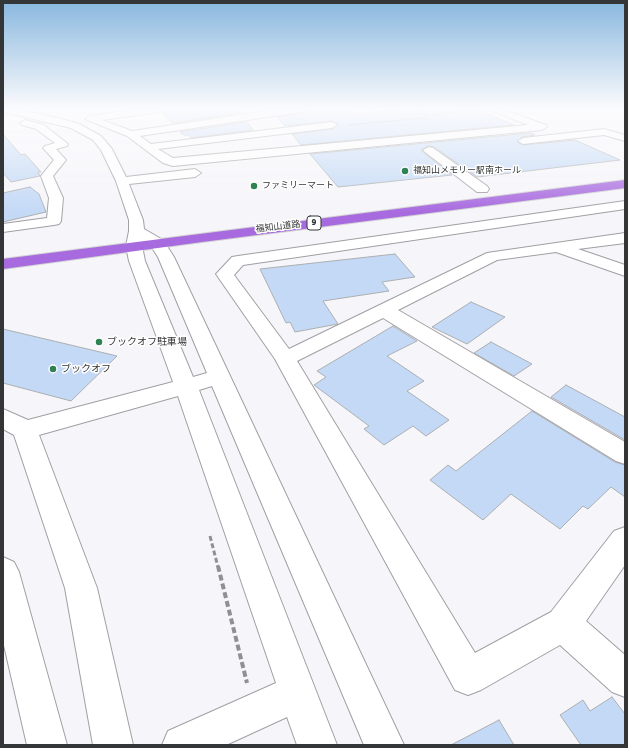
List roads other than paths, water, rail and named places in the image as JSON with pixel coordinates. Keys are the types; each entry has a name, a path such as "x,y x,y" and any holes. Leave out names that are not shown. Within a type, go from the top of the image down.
{"highway":[{"name":"福知山道路","path":"245,218 625,172"},
{"name":"福知山道路","path":"3,264 142,236 625,184"}],"street":[{"path":"3,228 54,221 56,198 47,176 60,160 49,148 63,144 62,143"},
{"path":"100,143 106,149 122,181 142,236 166,257 384,745"},
{"path":"144,143 167,161 173,162 373,143"},
{"path":"150,147 184,143"},
{"path":"444,149 425,151 482,189"},
{"path":"122,181 204,173"},
{"path":"625,205 238,261 225,274 285,359 468,677 563,624 625,540"},
{"path":"142,236 137,261 186,386 316,745"},
{"path":"285,359 493,256 625,238"},
{"path":"560,248 625,271"},
{"path":"384,310 625,454"},
{"path":"113,745 81,588 14,424 219,378"},
{"path":"3,572 47,745"},
{"path":"563,624 625,679"},
{"path":"182,745 257,710 297,694"}],"place":[{"name":"福知山メモリー駅南ホール","path":"405,171"},
{"name":"ファミリーマート","path":"254,186"},
{"name":"ブックオフ駐車場","path":"99,342"},
{"name":"ブックオフ","path":"53,369"}]}
